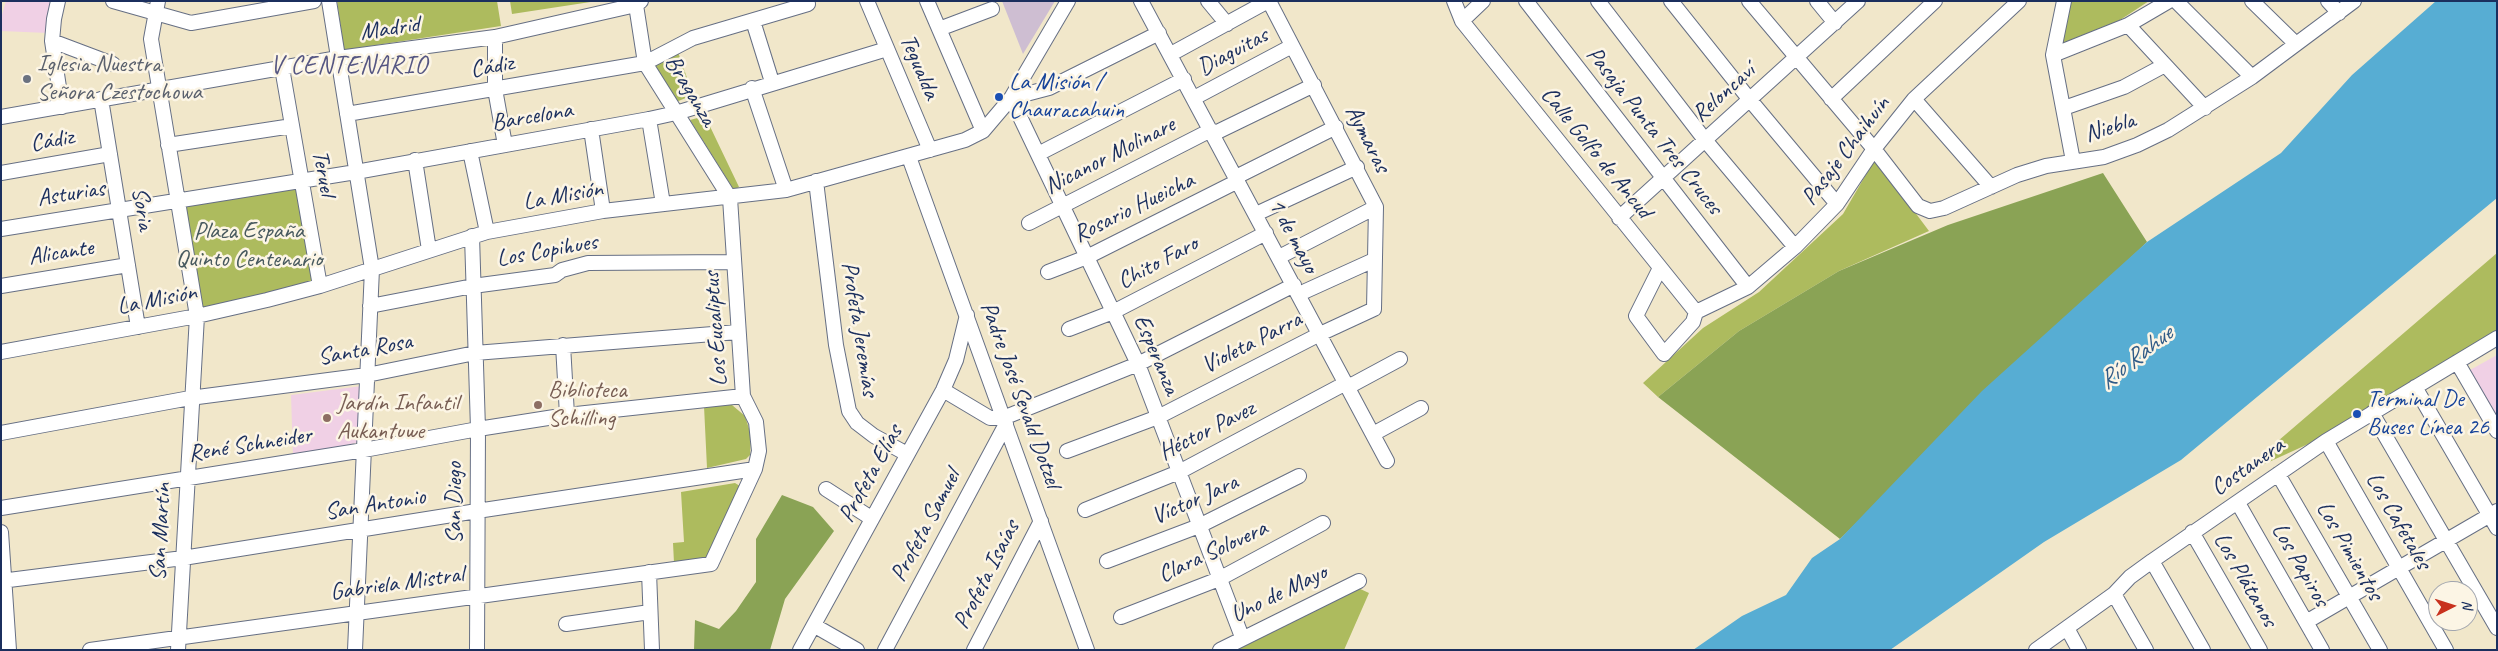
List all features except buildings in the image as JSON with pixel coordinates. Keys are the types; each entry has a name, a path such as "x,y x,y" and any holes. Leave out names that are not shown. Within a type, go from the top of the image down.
{"street":[{"path":"58,1 52,41 62,107"},
{"path":"113,1 157,7 191,23 270,5 314,1"},
{"path":"329,1 372,269 355,650"},
{"name":"Tegualda","path":"867,1 930,150"},
{"path":"927,1 983,131"},
{"name":"La Misión","path":"1,352 197,316 320,286 487,232 602,211 730,198 786,190 965,140 983,131 1011,98 1068,1"},
{"name":"1 de mayo","path":"1141,1 1387,461"},
{"path":"1208,1 1227,24"},
{"path":"1171,54 1269,1"},
{"name":"Aymaras","path":"1269,1 1357,166 1376,206 1374,309"},
{"name":"Calle Golfo de Ancud","path":"1454,1 1462,21 1696,312"},
{"path":"1462,21 1483,1"},
{"name":"Pasaja Punta Tres Cruces","path":"1526,1 1662,179 1748,287"},
{"path":"1598,1 1705,140 1795,247"},
{"path":"1671,1 1750,100 1837,204"},
{"name":"Niebla","path":"1749,1 1874,149 1918,206 1930,211 1944,208 2017,175 2046,166 2104,157 2137,145 2205,108 2252,77 2354,1"},
{"path":"1817,1 1835,23"},
{"name":"Reloncaví","path":"1620,218 1858,1"},
{"path":"1831,98 1935,1"},
{"name":"Pasaje Chaihuín","path":"1696,312 1748,287 1795,247 1837,204 1874,149 1914,99 2019,1"},
{"path":"2064,1 2053,54 2073,161"},
{"path":"2053,54 2128,25 2169,1"},
{"path":"2176,1 2252,77"},
{"path":"2252,1 2296,44"},
{"path":"2328,1 2339,13"},
{"name":"Madrid","path":"1,117 338,58 494,37 639,3"},
{"name":"Braganza","path":"639,3 645,63 730,198"},
{"name":"Cádiz","path":"347,114 645,63 693,38 808,4"},
{"name":"San Martín","path":"157,7 151,39 197,316 190,398 178,644"},
{"path":"939,29 992,9"},
{"path":"752,20 772,82"},
{"path":"2128,25 2205,108"},
{"path":"1011,98 1049,88 1159,33"},
{"path":"494,37 495,89 505,145"},
{"path":"52,41 113,64"},
{"name":"Diaguitas","path":"1194,98 1292,46"},
{"name":"Barcelona","path":"179,201 356,172 649,119 887,49"},
{"path":"2064,108 2124,88 2165,65"},
{"name":"Teruel","path":"282,68 320,286"},
{"path":"1027,72 1030,82 1035,87 1049,88"},
{"path":"1038,154 1184,80"},
{"name":"Nicanor Molinare","path":"1029,223 1212,132 1314,85"},
{"path":"752,88 786,190"},
{"name":"Esperanza","path":"1011,98 1138,364 1242,637"},
{"name":"Soria","path":"101,99 138,327"},
{"path":"1914,99 1991,188"},
{"path":"649,119 662,204"},
{"path":"168,145 292,126"},
{"name":"Rosario Hueicha","path":"1048,272 1087,258 1336,127"},
{"path":"591,129 602,211"},
{"path":"470,151 487,232"},
{"name":"Cádiz","path":"1,173 110,154"},
{"name":"Padre José Sevald Dotzel","path":"909,157 1087,650"},
{"path":"415,160 429,250"},
{"path":"1256,214 1357,166"},
{"name":"Profeta Jeremías","path":"816,181 836,345 849,411 857,423 874,436 907,454"},
{"name":"Los Eucaliptus","path":"711,564 755,469 759,450 758,432 752,413 743,396 730,198"},
{"name":"Asturias","path":"1,229 179,201"},
{"path":"1279,257 1376,206"},
{"name":"Chito Faro","path":"1069,329 1113,312 1266,233"},
{"name":"San Diego","path":"472,236 478,429 477,650"},
{"path":"943,390 990,418 1005,421 1138,364 1296,290 1374,260"},
{"name":"Los Copihues","path":"370,306 473,286 555,275 562,270 588,263 734,262"},
{"name":"Alicante","path":"1,286 128,265"},
{"path":"1660,268 1636,316 1664,354 1694,322 1696,312"},
{"name":"Violeta Parra","path":"1067,451 1158,417 1320,334 1374,309"},
{"name":"Profeta Elías","path":"800,650 815,626 871,518 943,390 956,360 967,315"},
{"name":"Santa Rosa","path":"1,434 190,398 367,375 475,353 738,332"},
{"name":"Costanera","path":"2036,650 2114,594 2130,577 2192,532 2238,503 2326,441 2497,338"},
{"path":"563,345 567,415"},
{"name":"Héctor Pavez","path":"1085,510 1179,472 1400,359"},
{"path":"2457,362 2497,432"},
{"path":"2415,387 2493,513 2497,528"},
{"name":"René Schneider","path":"1,508 364,450 567,415 743,396"},
{"path":"1373,434 1421,408"},
{"path":"2372,413 2497,628"},
{"name":"Profeta Samuel","path":"885,650 1005,421"},
{"name":"Los Cafetales","path":"2326,441 2446,650"},
{"name":"San Antonio","path":"3,580 183,558 360,531 478,510 755,469"},
{"name":"Los Pimientos","path":"2278,474 2380,650"},
{"name":"Víctor Jara","path":"1107,561 1199,526 1299,476"},
{"path":"826,490 871,518"},
{"name":"Los Papiros","path":"2238,503 2322,650"},
{"path":"2306,622 2493,513"},
{"name":"Profeta Isaías","path":"974,650 1040,521"},
{"name":"Clara Solovera","path":"1120,617 1219,579 1323,523"},
{"path":"1,532 9,650"},
{"name":"Los Plátanos","path":"2192,532 2260,650"},
{"path":"2152,561 2203,650"},
{"name":"Gabriela Mistral","path":"90,650 178,644 357,612 711,564"},
{"path":"649,572 652,650"},
{"name":"Uno de Mayo","path":"1220,650 1242,637 1359,581"},
{"path":"2114,594 2146,650"},
{"path":"566,624 650,612"},
{"path":"815,626 857,650"},
{"path":"2067,628 2079,650"}],"shaded area":[{"path":"6,1 54,1 48,33 1,31 1,18"},
{"path":"1002,1 1055,1 1023,54"},
{"path":"2497,355 2497,416 2470,370"},
{"name":"Jardín Infantil Aukantuwe","path":"362,386 361,442 293,456 291,395"}],"green space":[{"path":"337,1 497,1 501,26 344,50"},
{"path":"510,1 597,1 512,14"},
{"path":"2070,1 2149,1 2117,22 2058,46"},
{"path":"678,52 693,95 676,102 654,66"},
{"path":"705,116 739,187 734,190 690,120"},
{"path":"1875,159 1929,231 1839,271 1739,331 1658,397 1643,383 1703,328 1759,292 1843,214"},
{"path":"2103,173 2147,242 1840,539 1658,397 1739,331 1839,271 1948,225"},
{"name":"Plaza España Quinto Centenario","path":"300,184 317,283 202,309 184,206"},
{"path":"2497,253 2497,332 2328,435 2236,477"},
{"path":"732,405 745,416 751,435 750,455 746,459 707,468 704,406"},
{"path":"735,483 740,486 708,557 674,563 673,543 684,542 681,492"},
{"path":"782,495 813,507 834,531 785,599 770,650 694,650 695,620 719,629 736,611 756,582 756,539"},
{"path":"1356,587 1369,593 1344,650 1230,650"}],"water":[{"name":"Río Rahue","path":"2436,1 2497,1 2497,198 2181,460 2044,542 1890,650 1693,650 1742,616 1786,595 1812,558 1840,539 1982,391 2147,242 2281,153 2352,75"}],"place":[{"name":"Iglesia Nuestra Señora Czestochowa","path":"27,79"},
{"name":"La Misión / Chauracahuin","path":"999,97"},
{"name":"Biblioteca Schilling","path":"538,405"},
{"name":"Terminal De Buses Línea 26","path":"2357,414"},
{"name":"Jardín Infantil Aukantuwe","path":"327,418"}],"district":[{"name":"V CENTENARIO","path":"349,66"}]}
